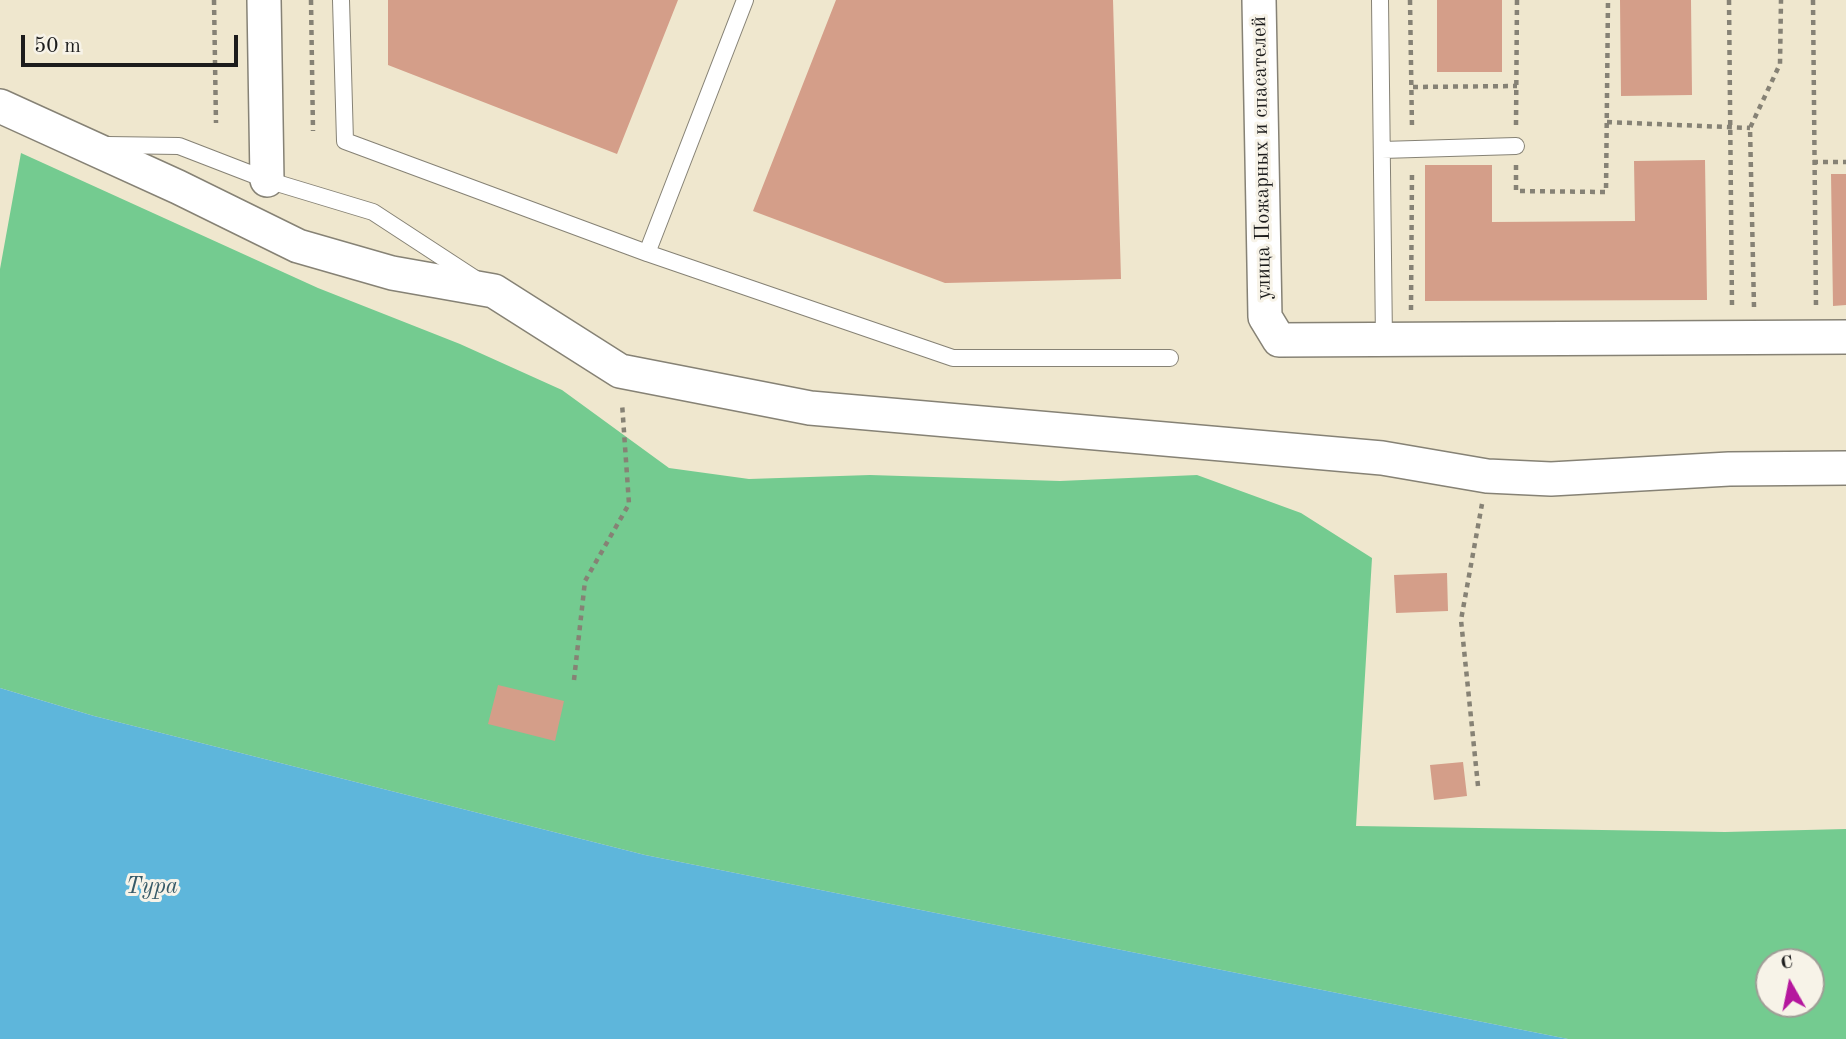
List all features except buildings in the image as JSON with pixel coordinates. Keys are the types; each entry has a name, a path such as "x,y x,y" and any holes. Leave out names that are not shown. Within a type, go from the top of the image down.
{"street":[{"path":"264,0 267,180"},
{"name":"улица Пожарных и спасателей","path":"1259,0 1265,317 1279,340 1384,341"},
{"path":"0,106 298,246 392,273 494,291 620,371 810,408 1382,458 1486,476 1551,479 1729,469 1846,468"},
{"path":"1384,341 1846,337"}],"lane":[{"path":"341,0 345,141 647,253 953,358 1170,358"},
{"path":"647,253 745,0"},
{"path":"1380,0 1384,341"},
{"path":"86,145 179,146 267,180 373,212 494,291"},
{"path":"1382,150 1516,146"}],"path":[{"path":"214,0 216,122"},
{"path":"311,0 313,131"},
{"path":"1410,0 1411,313"},
{"path":"1517,0 1516,191 1606,192 1608,0"},
{"path":"1729,0 1732,311 1767,310"},
{"path":"1754,310 1751,128 1780,64 1781,0"},
{"path":"1813,0 1816,309"},
{"path":"1412,87 1517,86"},
{"path":"1607,122 1751,128"},
{"path":"1813,162 1846,162"},
{"path":"1804,309 1826,309"},
{"path":"573,680 585,581 629,504 620,371"},
{"path":"1478,786 1461,620 1486,476"}],"green space":[{"path":"21,153 318,288 460,344 562,390 669,468 749,479 870,475 1060,481 1197,475 1301,513 1372,558 1356,826 1725,832 1846,829 1846,1039 1568,1039 645,855 94,716 0,688 0,269"}],"water":[{"name":"Тура","path":"0,688 94,716 645,855 1568,1039 0,1039"}]}
